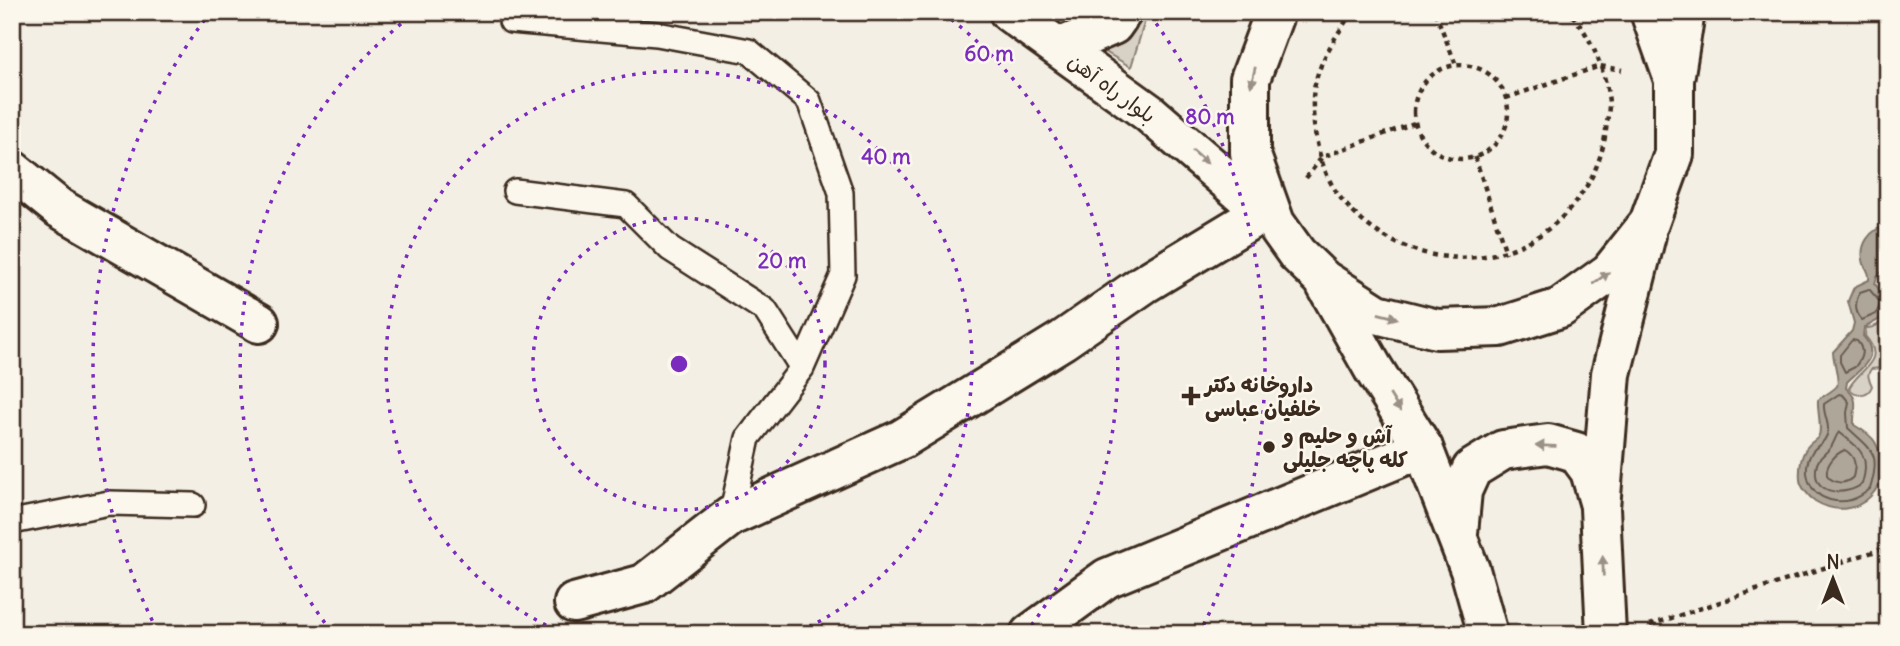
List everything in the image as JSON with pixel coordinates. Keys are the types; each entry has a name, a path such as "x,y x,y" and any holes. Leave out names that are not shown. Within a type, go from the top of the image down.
{"main road":[{"name":"بلوار راه آهن","path":"1009,12 1149,113 1269,217"},
{"path":"1059,48 1113,25 1122,12"},
{"path":"1275,12 1250,79 1250,153 1269,217 1297,254 1324,280 1377,314 1437,329 1500,327 1560,308 1610,272 1649,223"},
{"path":"1650,12 1674,80"},
{"path":"1600,508 1611,374 1649,223 1674,154 1674,80 1685,12"},
{"path":"12,170 60,208 260,323"},
{"path":"574,603 644,584 731,516 902,439 1063,340 1144,284 1269,217"},
{"path":"1324,280 1373,368 1423,447 1470,570 1488,634"},
{"path":"1458,538 1462,491 1472,469 1503,450 1548,444 1576,452 1590,471 1600,508 1622,632"},
{"path":"1030,634 1107,578 1423,447"}],"lane":[{"path":"511,21 657,34 749,51 809,101 841,193 844,275 802,368 748,438 731,516"},
{"path":"515,191 626,205 670,250 765,310 802,368"},
{"path":"12,522 109,503 193,505"}],"path":[{"path":"1352,12 1326,50 1313,96 1316,145 1335,189 1367,226 1409,250 1457,259 1506,253 1549,231 1582,196 1603,151 1609,103 1598,56 1569,12"},
{"path":"1435,12 1457,65"},
{"path":"1470,65 1485,71 1497,81 1506,99 1507,124 1500,139 1489,150 1475,157 1444,157 1425,143 1414,123 1416,99 1426,79 1439,69 1470,65"},
{"path":"1506,99 1600,66 1674,80"},
{"path":"1269,217 1322,157 1414,123"},
{"path":"1475,157 1506,253"},
{"path":"1622,632 1888,547"}],"shaded area":[{"path":"1037,12 1150,12 1146,17 1131,67"},
{"path":"1888,309 1888,419 1882,402 1880,368 1869,371 1868,377 1872,386 1865,394 1858,394 1849,388 1873,359 1874,352 1865,336 1866,328 1880,323"}],"water":[{"path":"1888,225 1888,267 1877,276 1875,284 1884,300 1884,312 1882,318 1864,328 1863,336 1868,343 1870,356 1847,382 1846,388 1855,401 1854,425 1875,442 1881,457 1882,472 1878,486 1870,497 1859,505 1846,509 1831,508 1815,501 1804,489 1800,480 1801,461 1804,451 1818,438 1818,400 1837,386 1833,352 1852,331 1854,323 1848,301 1854,287 1869,280 1863,257 1864,244 1876,230"}],"place":[{"name":"داروخانه دکتر خلفیان عباسی","path":"1191,396"},
{"name":"آش و حلیم و کله پاچه جلیلی","path":"1269,447"}]}
